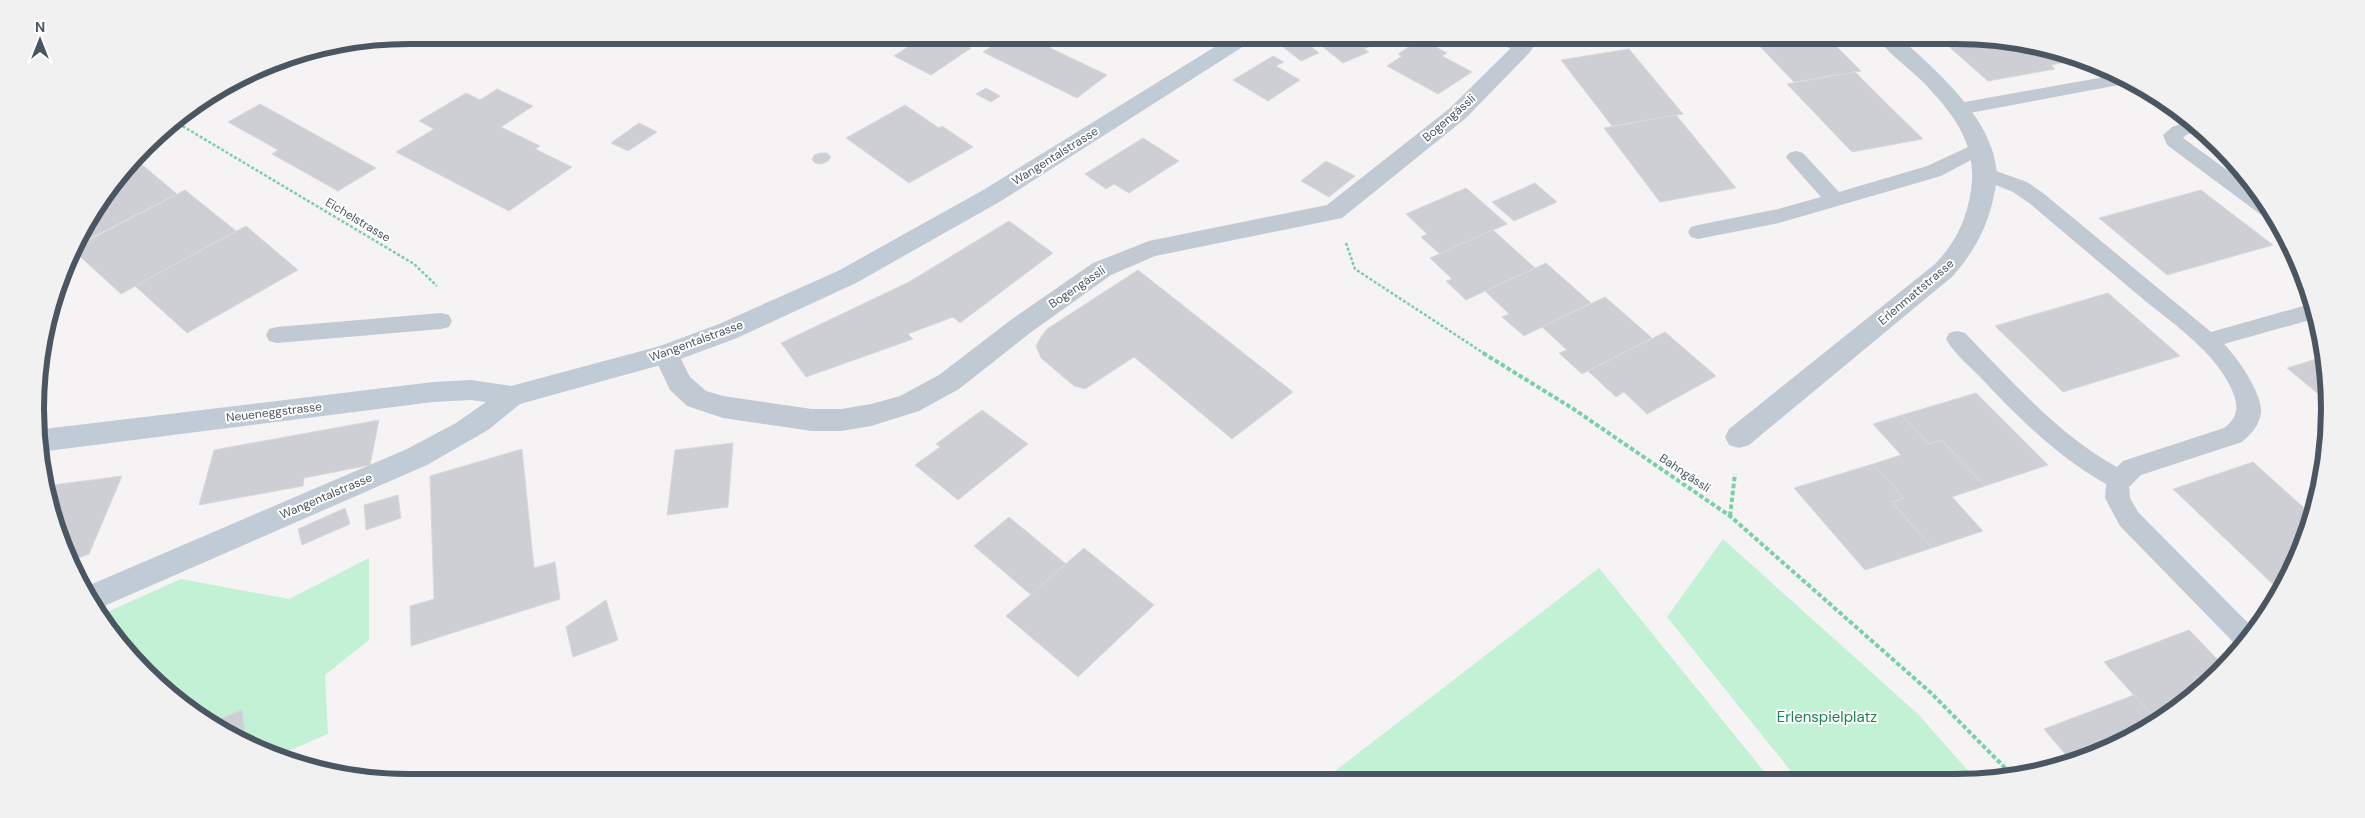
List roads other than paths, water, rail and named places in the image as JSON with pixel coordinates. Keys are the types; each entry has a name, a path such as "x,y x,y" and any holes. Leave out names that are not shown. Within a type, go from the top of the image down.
{"street":[{"name":"Wangentalstrasse","path":"96,597 417,457 456,437 495,412 511,396 666,354 728,331 847,277 993,195 1234,44"},
{"name":"Bogengässli","path":"666,354 680,383 697,399 706,402 812,420 842,420 871,415 909,404 949,382 1021,326 1102,269 1149,249 1334,212 1458,113 1515,44"},
{"name":"Erlenmattstrasse","path":"1740,436 1937,276 1960,253 1978,217 1985,173 1979,148 1958,109 1937,85 1895,44"},
{"name":"Neueneggstrasse","path":"46,440 433,392 471,390 511,396"}],"lane":[{"path":"1958,109 2116,80"},
{"path":"2189,128 2173,135 2174,141 2257,202"},
{"path":"1698,232 1779,216 1934,171 1979,148"},
{"path":"1796,157 1835,200"},
{"path":"1985,173 2005,180 2036,198 2207,340 2234,373 2246,396 2249,412 2244,426 2233,435 2132,468 2118,479 2116,491 2121,506 2129,519 2243,635"},
{"path":"2207,340 2309,313"},
{"path":"276,335 441,321"},
{"path":"1957,339 2066,448 2097,469 2118,479"}],"park label":[{"name":"Erlenspielplatz","path":"1827,717"}]}
